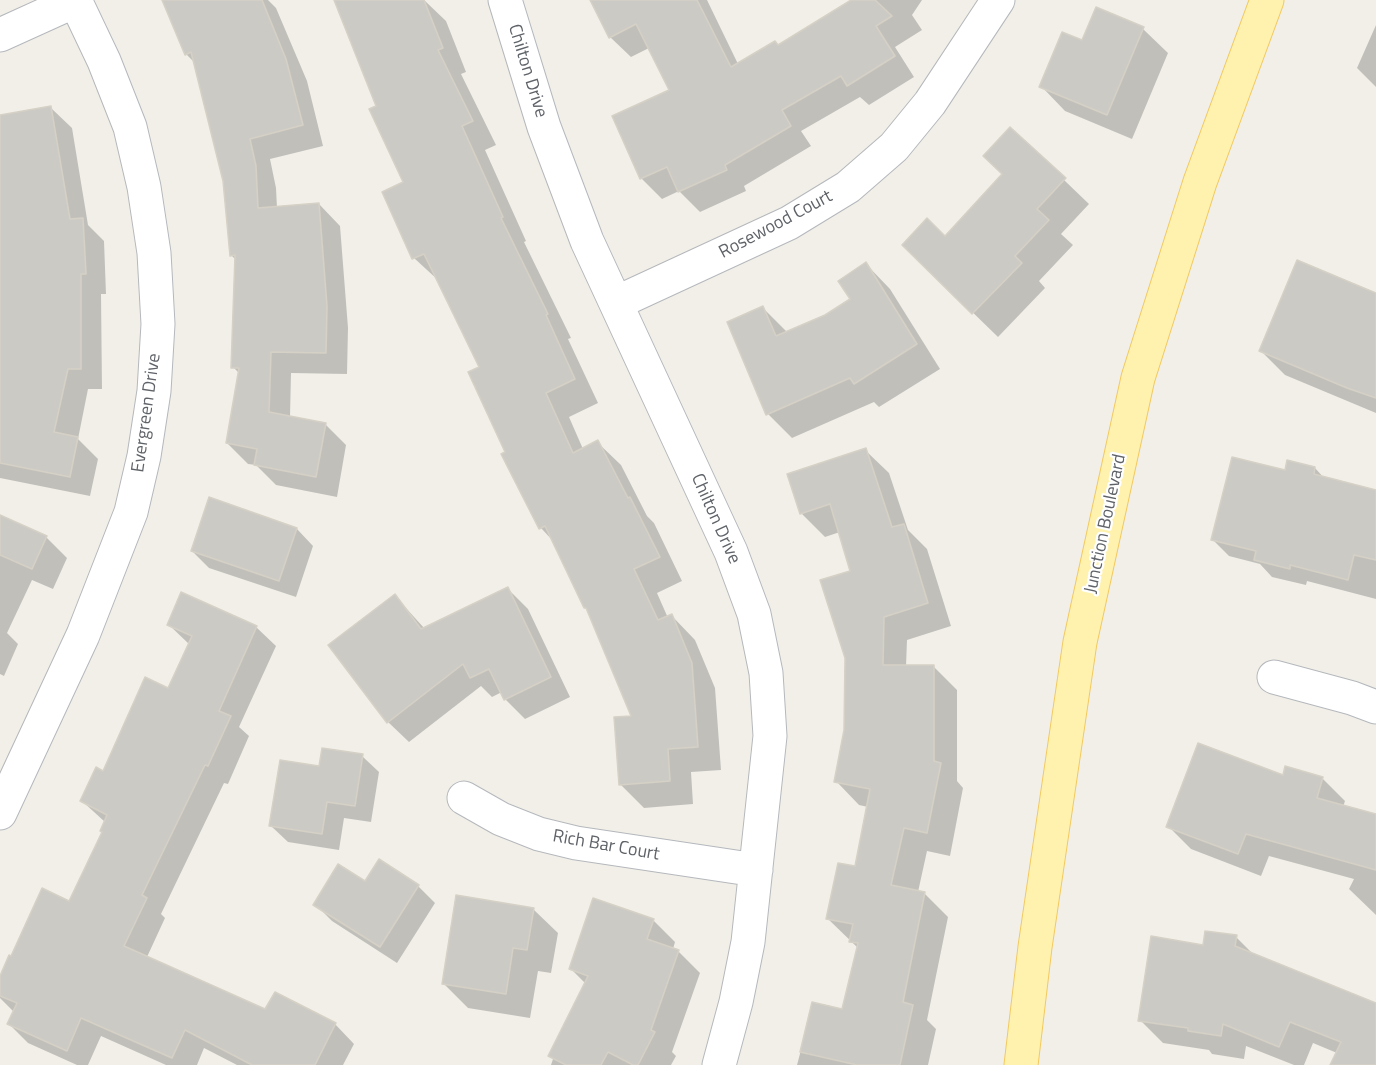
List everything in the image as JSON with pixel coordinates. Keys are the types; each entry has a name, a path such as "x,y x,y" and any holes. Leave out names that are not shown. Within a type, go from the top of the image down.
{"main road":[{"name":"Junction Boulevard","path":"1021,1065 1035,947 1080,642 1138,378 1200,182 1267,0"}],"street":[{"name":"Chilton Drive","path":"506,0 544,127 587,242 730,552 754,614 766,673 770,736 748,942 736,1002 719,1065"},
{"name":"Rosewood Court","path":"616,303 789,223 848,187 894,147 930,103 997,0"},
{"path":"0,35 75,1"},
{"name":"Evergreen Drive","path":"0,813 82,635 131,512 144,456 154,391 158,324 154,253 144,188 130,127 104,61 75,1"},
{"path":"1274,677 1352,698 1376,707"},
{"name":"Rich Bar Court","path":"464,798 501,819 540,834 576,843 756,870"}],"building":[{"path":"162,0 262,0 286,59 303,125 250,139 256,166 258,208 319,203 327,306 326,353 271,352 269,412 326,423 316,477 254,465 257,449 226,443 239,368 231,368 235,255 230,256 223,181 191,52 185,55"},
{"path":"334,0 424,0 443,48 438,50 473,121 462,126 503,217 501,218 548,314 546,315 575,379 546,393 573,453 598,440 660,557 634,569 658,620 672,614 692,663 698,747 668,749 670,781 619,785 614,717 631,716 586,608 545,526 539,529 501,454 505,452 468,372 479,367 424,254 412,259 382,192 403,182 369,109 376,106"},
{"path":"590,0 697,0 731,67 775,41 778,45 851,0 875,0 892,16 876,26 895,56 847,86 841,76 782,110 791,126 725,165 727,170 678,192 667,167 640,179 612,116 669,90 636,24 609,38"},
{"path":"1096,7 1144,27 1107,115 1039,87 1062,32 1082,40"},
{"path":"51,106 70,219 83,218 86,274 81,274 81,369 68,369 54,432 78,437 70,477 0,463 0,115"},
{"path":"1010,127 1066,178 1037,209 1049,220 1015,256 1022,263 972,314 902,245 927,218 945,236 1002,174 983,156"},
{"path":"1297,260 1376,293 1376,398 1259,351"},
{"path":"866,262 917,344 854,384 850,378 766,415 727,322 763,306 776,336 825,315 850,299 838,281"},
{"path":"866,448 892,527 904,524 928,603 884,617 883,665 934,665 934,761 941,763 927,833 904,828 891,885 925,892 903,1002 913,1005 900,1065 857,1065 800,1052 812,1002 842,1009 858,943 849,942 853,924 826,919 838,863 855,866 870,789 834,782 844,730 845,658 820,580 850,571 830,504 800,514 787,474"},
{"path":"1232,457 1285,470 1287,460 1315,467 1314,474 1376,490 1376,560 1354,555 1348,580 1290,565 1290,569 1254,560 1256,551 1211,540"},
{"path":"209,497 297,528 279,581 191,551"},
{"path":"0,515 47,536 32,569 0,555"},
{"path":"508,587 551,677 504,700 489,669 470,678 463,664 387,723 328,645 395,594 421,629"},
{"path":"181,592 257,626 219,711 231,716 142,895 147,898 124,946 265,1009 275,992 336,1023 315,1065 252,1065 185,1030 172,1058 81,1018 67,1051 7,1024 17,1003 0,996 0,976 42,888 69,901 102,832 100,831 107,815 80,801 96,767 103,771 145,677 168,688 192,636 167,625"},
{"path":"1198,743 1283,775 1285,766 1323,777 1317,798 1376,814 1376,870 1246,834 1238,854 1166,827"},
{"path":"322,748 363,754 355,806 327,802 322,834 269,826 280,760 319,766"},
{"path":"379,859 419,885 380,947 313,905 338,864 365,881"},
{"path":"456,895 534,908 527,950 513,948 506,994 442,984"},
{"path":"593,898 654,919 647,939 679,950 651,1030 655,1032 638,1065 633,1065 608,1052 601,1065 566,1065 548,1056 588,976 569,969"},
{"path":"1205,931 1237,935 1235,946 1376,1003 1376,1065 1330,1065 1341,1042 1290,1022 1279,1047 1223,1024 1221,1036 1188,1031 1188,1028 1138,1021 1151,936 1203,945"}]}
